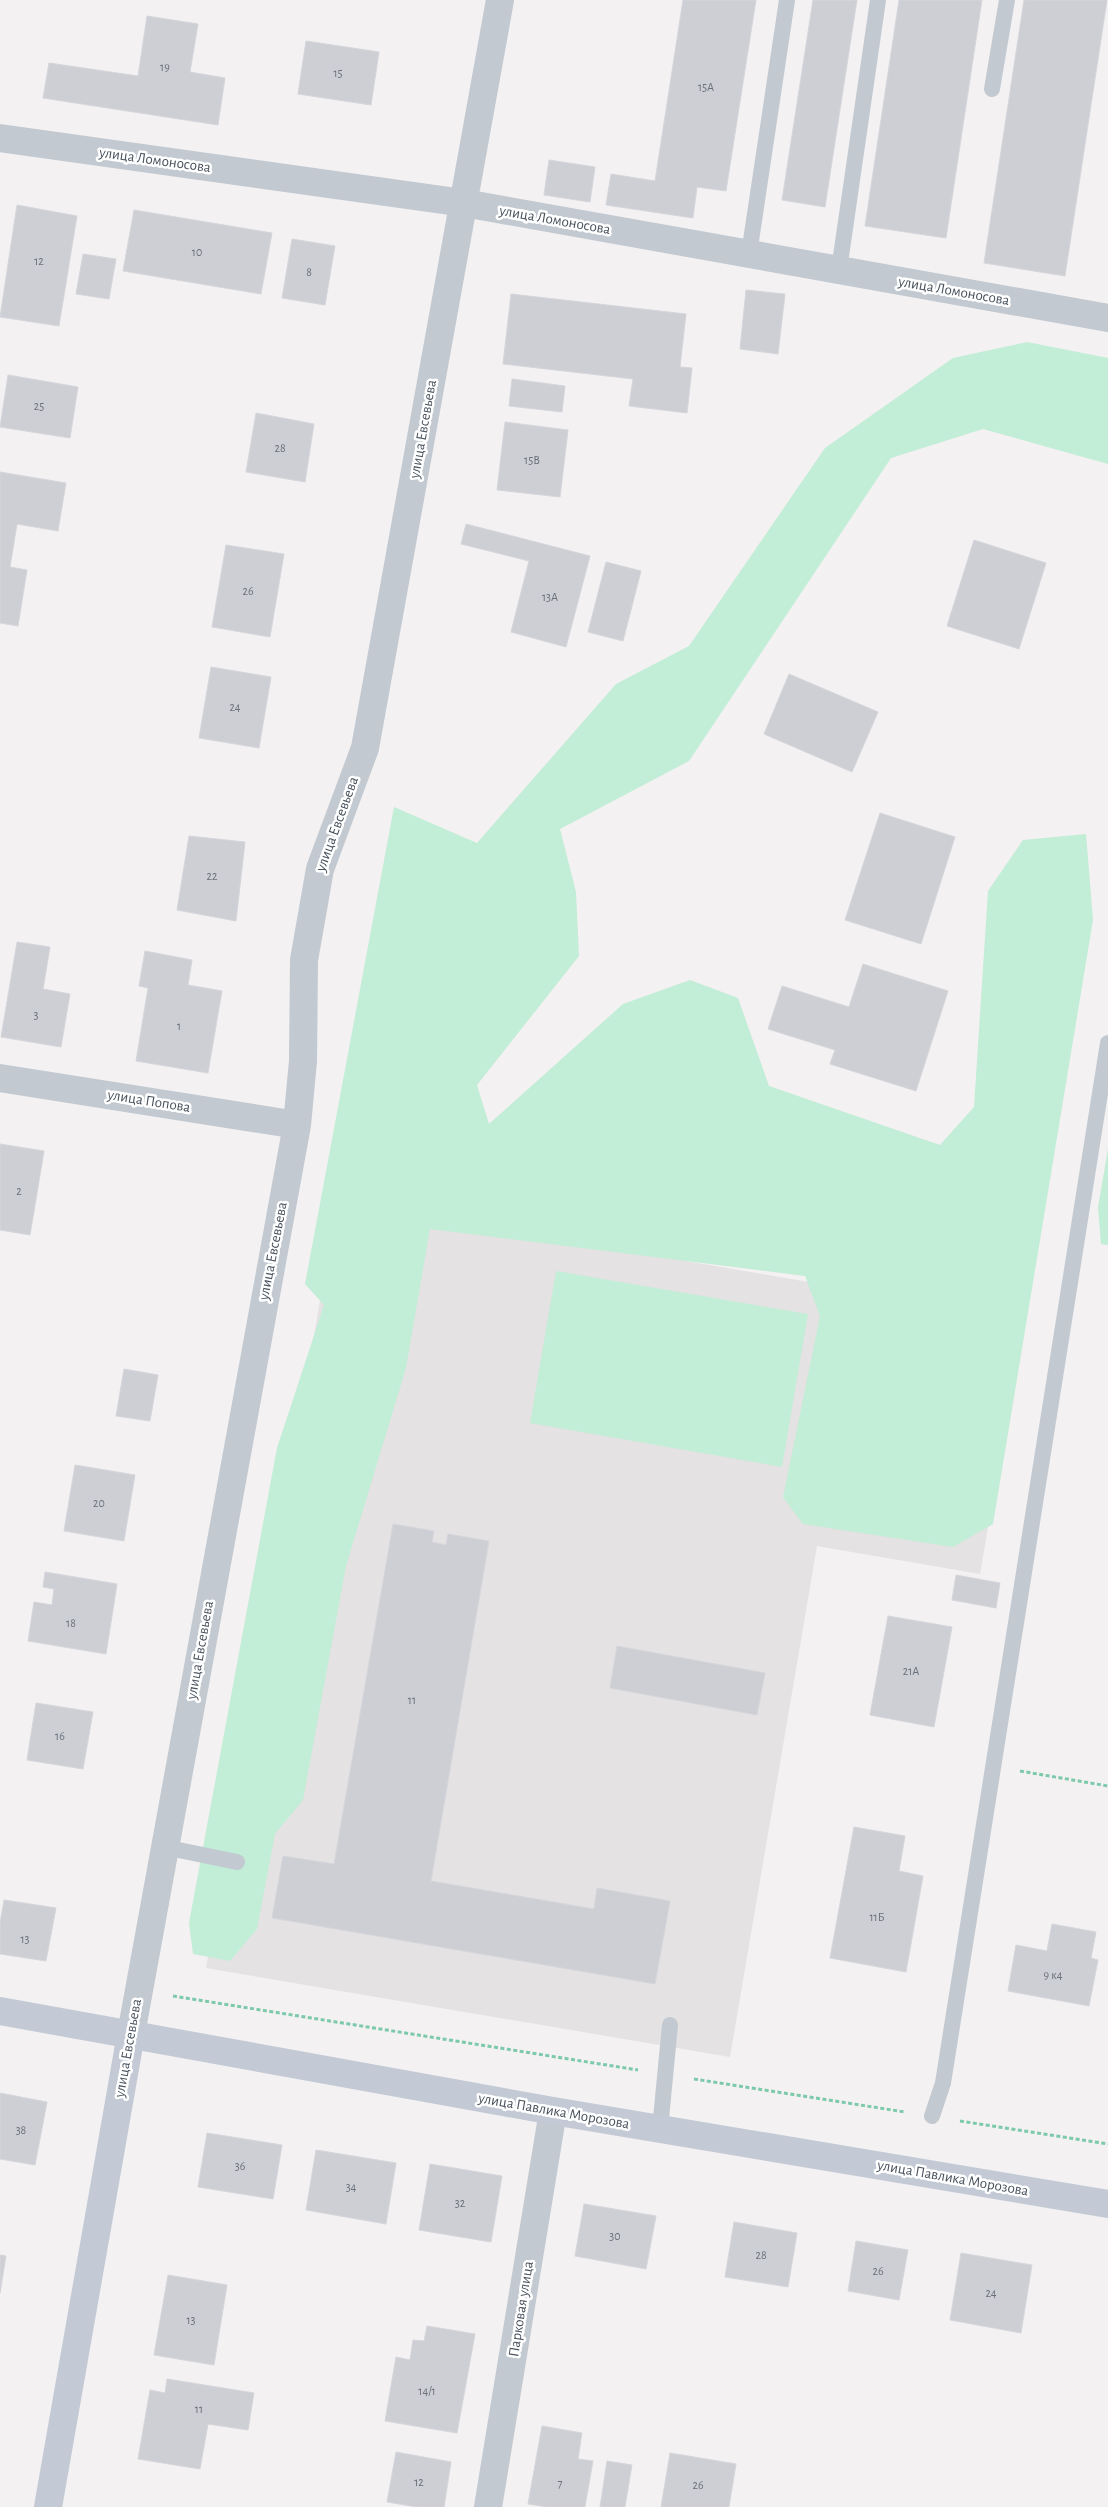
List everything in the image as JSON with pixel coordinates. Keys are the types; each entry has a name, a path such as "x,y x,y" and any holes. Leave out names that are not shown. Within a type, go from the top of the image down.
{"street":[{"name":"улица Евсевьева","path":"48,2507 130,2034 297,1125 302,1060 304,960 320,869 365,748 500,0"},
{"name":"улица Ломоносова","path":"0,138 464,204 1108,318"},
{"name":"улица Попова","path":"0,1078 297,1125"},
{"name":"улица Павлика Морозова","path":"0,2012 553,2111 1108,2204"},
{"name":"Парковая улица","path":"488,2507 553,2111"}],"lane":[{"path":"749,254 787,0"},
{"path":"839,270 878,0"},
{"path":"992,89 1006,0"},
{"path":"932,2116 943,2083 1108,1043"},
{"path":"164,1847 237,1862"},
{"path":"660,2129 670,2026"}],"path":[{"path":"993,1766 1108,1786"},
{"path":"138,1991 1108,2144"}],"shaded area":[{"path":"337,1201 1024,1319 980,1574 817,1546 730,2057 206,1968"}],"green space":[{"path":"1027,342 1108,358 1108,464 983,429 891,458 689,761 560,829 576,892 579,956 477,1085 489,1124 623,1004 690,980 738,998 769,1086 940,1145 974,1107 988,891 1023,840 1086,834 1093,920 993,1524 953,1547 803,1524 783,1497 820,1316 805,1276 430,1229 406,1368 346,1566 303,1800 275,1834 257,1929 230,1961 193,1954 189,1923 277,1448 324,1305 305,1284 394,807 477,843 616,684 689,646 825,448 953,358"},
{"path":"1108,1149 1108,1245 1101,1244 1098,1207"},
{"path":"556,1271 808,1314 782,1467 530,1423"}],"building":[{"path":"683,0 756,0 726,191 697,187 693,218 606,205 611,174 655,181"},
{"path":"813,0 857,0 825,207 782,200"},
{"path":"899,0 982,0 946,238 865,226"},
{"path":"1024,0 1107,0 1065,276 984,263"},
{"path":"147,16 198,24 190,72 225,78 218,125 43,98 49,63 138,76"},
{"path":"306,41 379,52 371,105 298,94"},
{"path":"549,160 595,167 590,202 544,195"},
{"path":"17,205 77,216 59,326 0,317"},
{"path":"134,210 272,233 261,294 123,271"},
{"path":"292,239 335,246 325,305 282,298"},
{"path":"83,254 116,259 109,299 76,294"},
{"path":"746,290 785,294 778,354 740,349"},
{"path":"511,294 686,314 680,367 692,368 687,413 629,406 633,379 503,364"},
{"path":"8,375 78,387 70,438 0,427"},
{"path":"512,379 565,386 562,412 509,406"},
{"path":"256,413 314,424 305,482 246,472"},
{"path":"505,422 568,430 560,497 497,490"},
{"path":"0,472 66,483 58,531 17,524 10,567 27,570 18,626 0,623"},
{"path":"466,524 590,556 566,647 511,632 529,561 461,544"},
{"path":"974,540 1046,563 1019,649 947,626"},
{"path":"226,545 284,554 270,637 212,627"},
{"path":"606,562 641,571 623,641 588,632"},
{"path":"211,667 271,677 259,748 199,738"},
{"path":"789,674 878,712 852,772 764,734"},
{"path":"880,813 955,837 921,944 845,920"},
{"path":"189,836 245,842 236,921 177,910"},
{"path":"17,942 50,947 43,989 70,994 61,1047 1,1037"},
{"path":"145,951 192,960 188,985 222,991 208,1073 136,1061 148,988 139,986"},
{"path":"863,964 948,991 916,1091 830,1064 835,1050 768,1029 782,986 849,1007"},
{"path":"0,1144 44,1151 30,1235 0,1230"},
{"path":"124,1369 158,1375 150,1421 116,1416"},
{"path":"75,1465 135,1475 124,1541 64,1531"},
{"path":"393,1524 434,1531 432,1542 446,1545 448,1534 489,1541 431,1881 594,1909 597,1888 670,1901 655,1984 272,1918 283,1856 334,1864"},
{"path":"45,1572 117,1584 106,1654 28,1641 34,1602 52,1605 54,1589 43,1587"},
{"path":"956,1575 1000,1583 996,1608 952,1600"},
{"path":"888,1616 952,1627 934,1727 870,1715"},
{"path":"617,1646 765,1673 757,1715 610,1688"},
{"path":"36,1703 93,1712 83,1769 27,1760"},
{"path":"854,1827 905,1836 899,1871 923,1876 906,1972 830,1958"},
{"path":"4,1900 56,1908 46,1961 0,1954 0,1923"},
{"path":"1052,1924 1096,1932 1091,1958 1098,1960 1089,2006 1008,1991 1016,1945 1047,1951"},
{"path":"0,2093 47,2102 35,2165 0,2159"},
{"path":"207,2133 282,2145 273,2199 198,2187"},
{"path":"316,2150 396,2163 386,2224 306,2210"},
{"path":"430,2164 502,2176 491,2242 419,2230"},
{"path":"584,2204 656,2216 646,2269 575,2256"},
{"path":"734,2222 797,2233 788,2287 725,2277"},
{"path":"856,2241 908,2250 899,2300 848,2291"},
{"path":"961,2253 1032,2265 1021,2333 950,2320"},
{"path":"0,2255 6,2256 0,2293"},
{"path":"168,2275 227,2285 214,2365 154,2355"},
{"path":"427,2326 475,2334 457,2433 385,2421 396,2357 410,2360 413,2340 424,2341"},
{"path":"167,2379 254,2393 248,2430 208,2424 200,2469 138,2459 150,2390 165,2393"},
{"path":"542,2426 582,2433 578,2459 593,2461 585,2507 547,2507 528,2504"},
{"path":"396,2452 451,2462 444,2507 417,2507 387,2502"},
{"path":"670,2453 736,2464 729,2507 661,2507"},
{"path":"607,2461 632,2465 625,2507 600,2507"}]}
